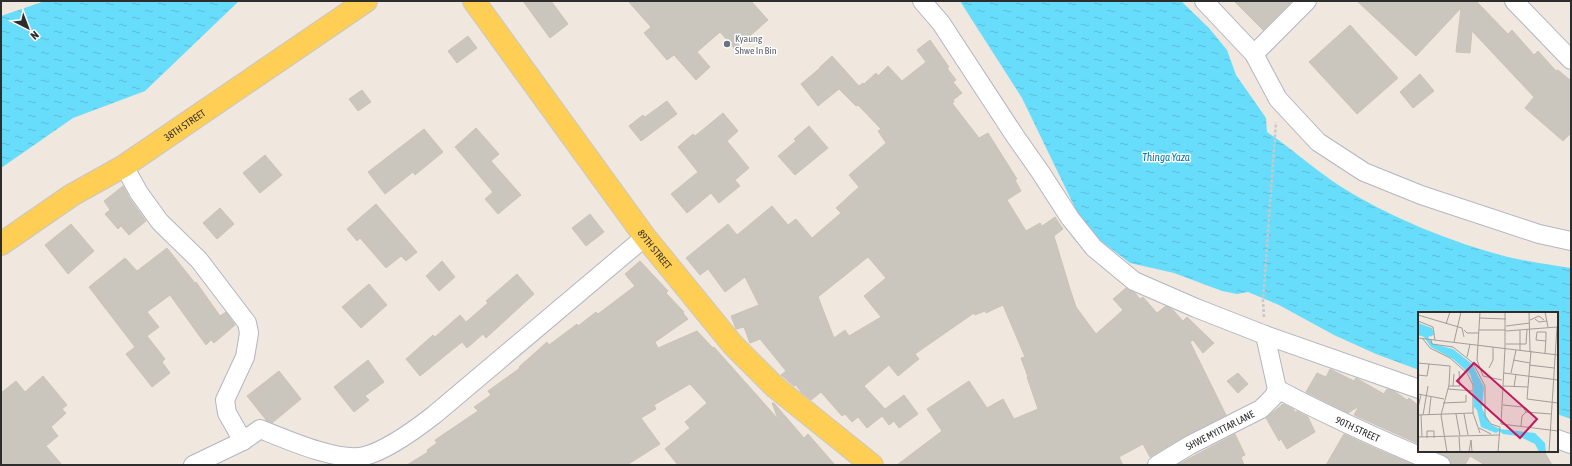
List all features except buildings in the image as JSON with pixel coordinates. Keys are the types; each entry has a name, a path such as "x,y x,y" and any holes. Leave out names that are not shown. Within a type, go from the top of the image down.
{"main road":[{"name":"38TH STREET","path":"1,244 72,195 124,166 366,1"},
{"name":"89TH STREET","path":"474,1 645,238 733,346 753,367 804,412 872,465"}],"street":[{"path":"922,1 941,23 1070,218 1094,248 1134,281 1175,300 1265,335 1418,389"},
{"path":"1204,1 1254,54 1278,99 1318,142 1364,172 1421,195 1539,234 1571,241"},
{"path":"1254,54 1307,1"},
{"path":"1514,1 1571,60"},
{"path":"124,166 139,193 160,222 199,260 246,323 249,333 245,357 225,400 227,413 244,441"},
{"path":"193,465 244,441 260,429 294,443 341,455 365,456 379,450 409,434 434,416 645,238"},
{"path":"1265,335 1277,389"},
{"name":"SHWE MYITTAR LANE","path":"1157,465 1190,445 1260,409 1274,396 1277,389"},
{"name":"90TH STREET","path":"1277,389 1360,431 1441,465"},
{"path":"1558,439 1571,444"}],"path":[{"path":"1263,300 1275,135"}],"water":[{"path":"45,1 239,1 145,91 73,118 1,168 1,16"},
{"name":"Thinga Yaza","path":"960,1 1181,1 1209,28 1227,50 1236,75 1266,118 1267,132 1331,180 1385,211 1455,241 1510,257 1571,268 1571,419 1558,414 1558,312 1418,312 1418,370 1376,354 1334,335 1279,305 1248,292 1237,294 1222,291 1174,273 1130,263 1101,241 1080,218 1022,98"}],"place":[{"name":"Kyaung Shwe In Bin","path":"727,44"}]}
